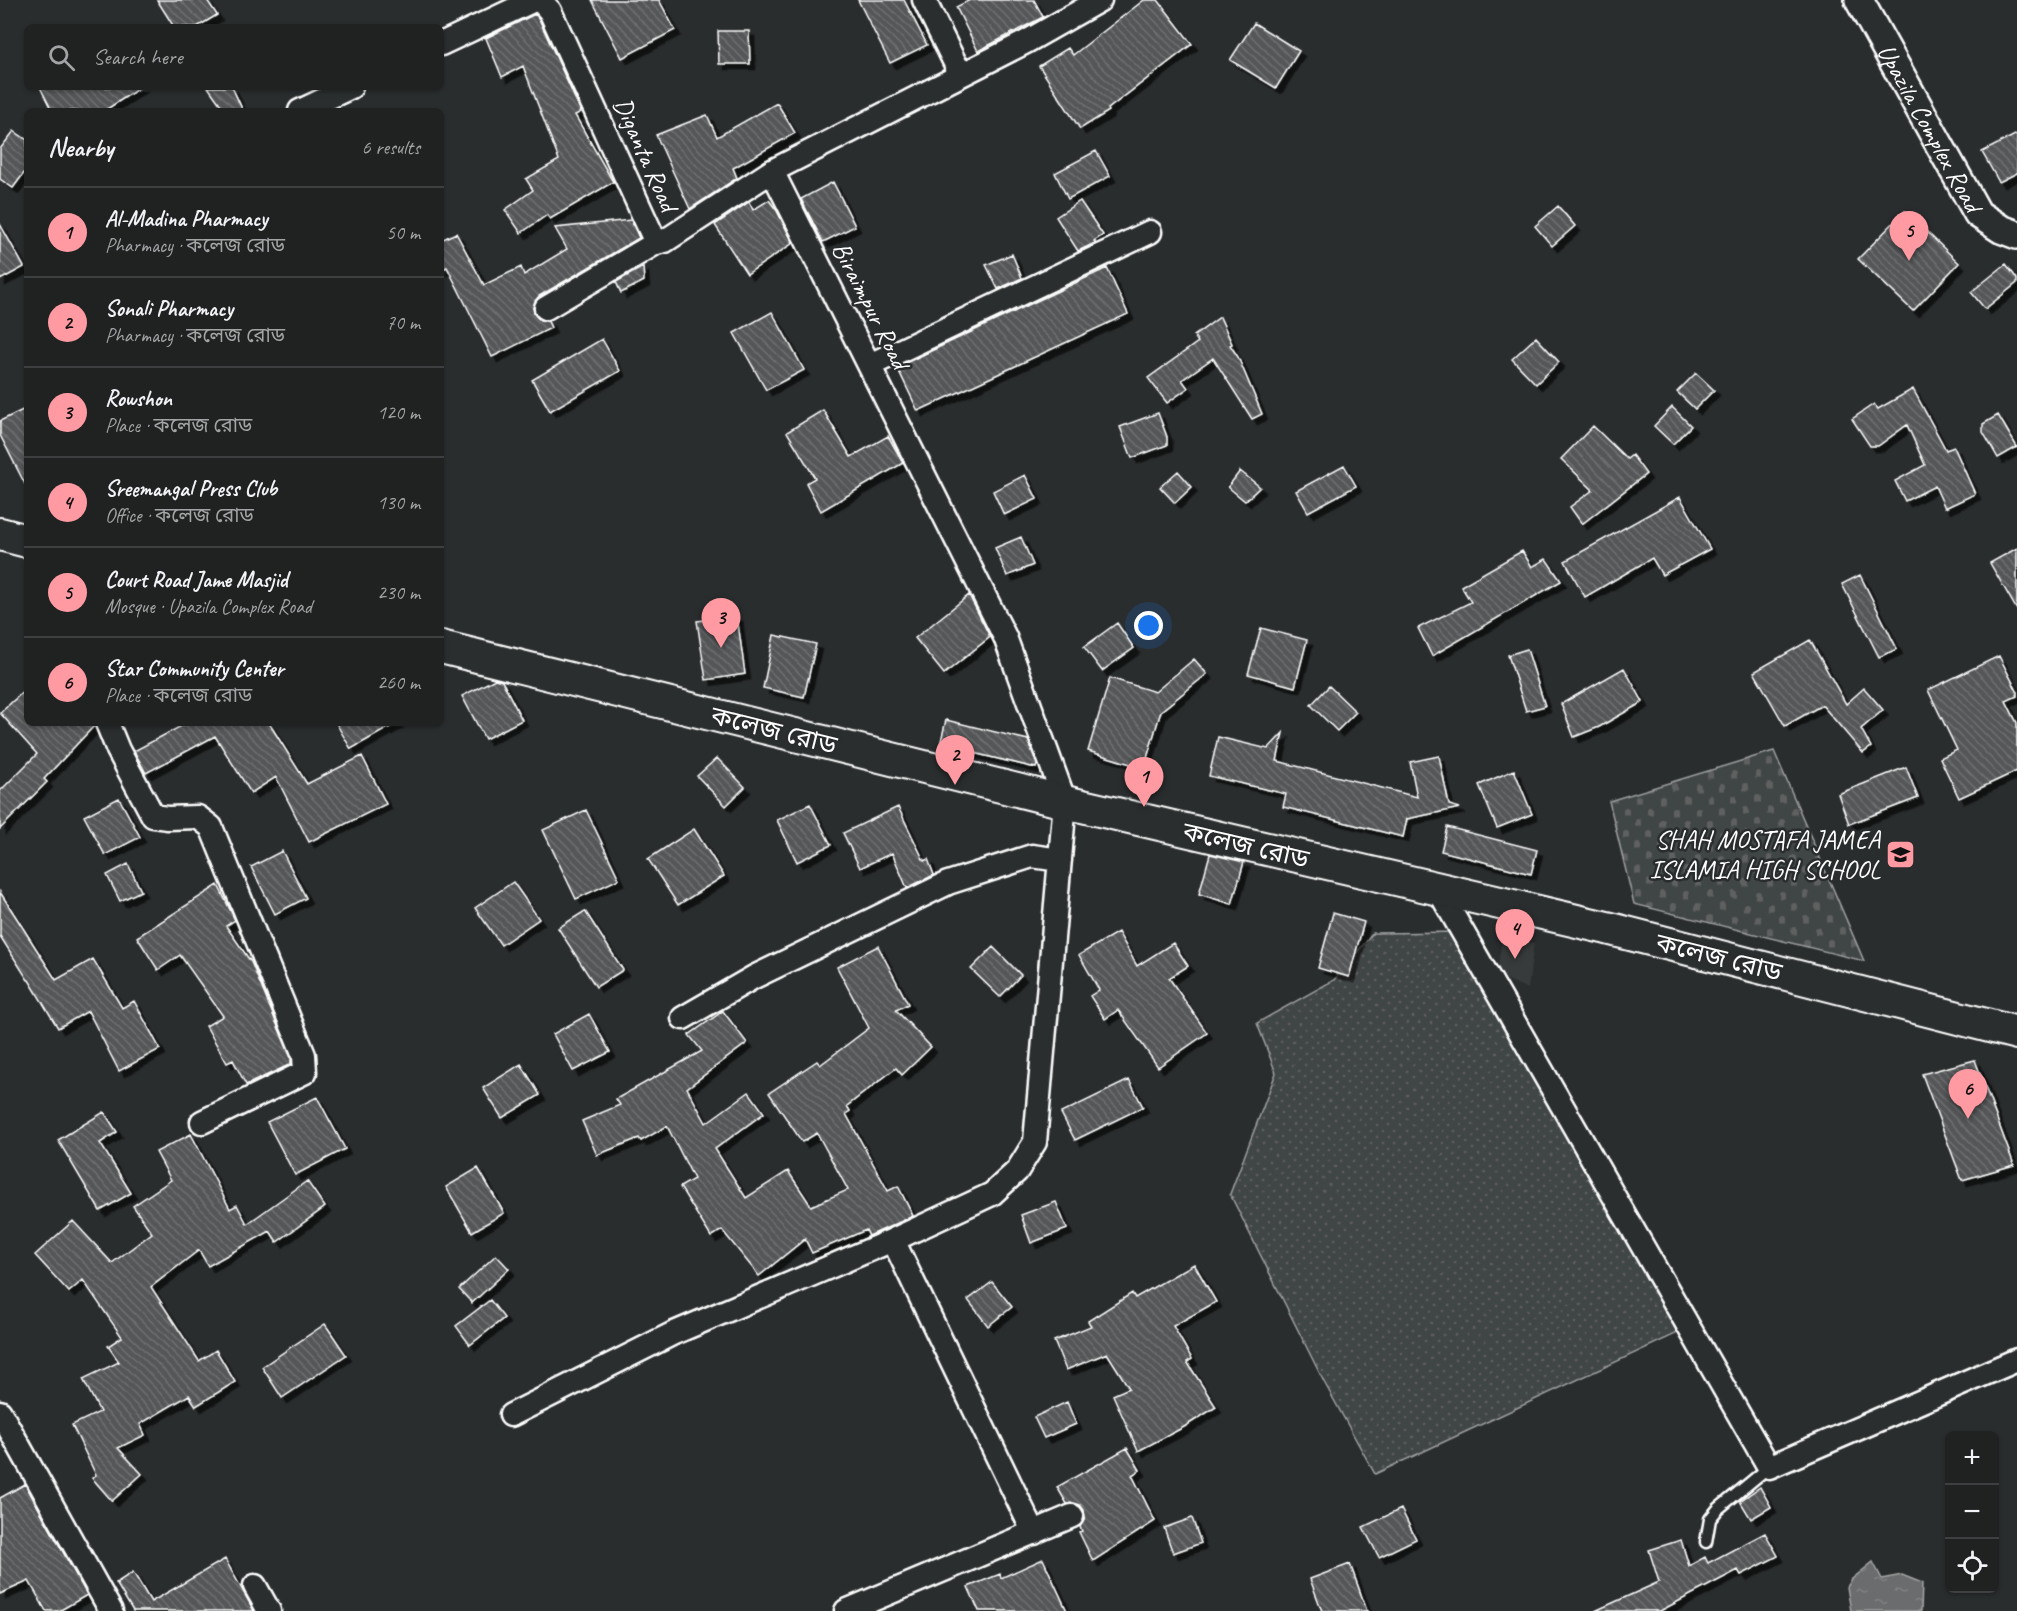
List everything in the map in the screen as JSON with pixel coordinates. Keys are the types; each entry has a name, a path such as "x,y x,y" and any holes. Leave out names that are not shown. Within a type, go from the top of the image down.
{"main road":[{"path":"0,534 24,540"},
{"name":"কলেজ রোড","path":"444,648 1065,802 1607,928 2017,1033"}],"street":[{"path":"444,43 534,0"},
{"name":"Diganta Road","path":"540,0 550,11 656,243 665,241 772,171"},
{"path":"924,0 961,75"},
{"path":"772,171 1026,42 1100,0"},
{"name":"Upazila Complex Road","path":"1859,0 1978,214 2001,230 2017,235"},
{"path":"306,108 345,90"},
{"name":"Biraimpur Road","path":"772,171 1005,637 1065,802"},
{"path":"870,365 1150,232"},
{"path":"546,308 656,243"},
{"path":"108,726 118,750 153,816 198,817 211,827 304,1055 305,1072 202,1122"},
{"path":"511,1415 672,1334 893,1240 992,1194 1017,1171 1035,1142 1065,802"},
{"path":"683,1018 754,977 948,883 1032,856 1060,860"},
{"path":"1438,890 1769,1467 2017,1360"},
{"path":"893,1240 1034,1533"},
{"path":"0,1412 111,1611"},
{"path":"846,1611 1072,1516"},
{"path":"255,1586 269,1611"}],"lane":[{"path":"1706,1542 1710,1519 1718,1509 1769,1467"}],"shaded area":[{"path":"1502,938 1534,943 1528,989 1497,975"}],"green space":[{"path":"1774,751 1864,961 1634,904 1609,801"},
{"path":"1463,932 1680,1332 1375,1474 1324,1382 1230,1194 1276,1073 1257,1023 1334,980 1373,933"}],"water":[{"path":"1873,1562 1882,1579 1902,1575 1922,1583 1921,1611 1851,1611 1847,1587 1852,1579"}],"building":[{"path":"157,0 207,0 217,15 202,24 172,24"},
{"path":"592,0 659,0 675,30 622,58"},
{"path":"858,0 904,0 927,45 890,63"},
{"path":"970,0 1034,0 1043,17 978,51 956,7"},
{"path":"1144,0 1158,0 1192,44 1108,109 1109,111 1080,129 1039,66 1068,48 1073,55"},
{"path":"535,14 581,112 575,115 613,182 550,219 547,215 521,233 505,210 533,190 526,179 559,160 523,66 502,77 486,38"},
{"path":"1254,23 1299,51 1276,88 1230,60"},
{"path":"718,31 749,31 750,64 719,64"},
{"path":"42,90 136,90 109,108 50,108"},
{"path":"210,90 233,90 242,108 223,108"},
{"path":"777,103 795,133 733,168 737,178 690,209 656,135 707,115 717,137"},
{"path":"14,131 24,138 24,173 13,188 0,179 0,149"},
{"path":"2017,134 2017,173 1999,182 1982,152"},
{"path":"1096,151 1110,176 1068,199 1055,173"},
{"path":"833,182 855,226 823,242 801,199"},
{"path":"769,200 793,243 747,274 715,225 749,202 753,210"},
{"path":"1080,201 1103,235 1094,241 1095,243 1078,251 1056,217"},
{"path":"1558,206 1575,226 1552,246 1535,226"},
{"path":"1905,211 1959,263 1913,311 1858,259"},
{"path":"631,220 639,238 539,296 533,308 535,315 540,320 548,321 551,328 492,357 447,267 444,268 444,239 456,233 484,285 521,267 524,275 567,249 555,228"},
{"path":"0,224 24,267 0,280"},
{"path":"1012,254 1022,278 998,289 986,265"},
{"path":"2006,264 2017,279 2017,283 1985,309 1971,292"},
{"path":"643,267 644,281 621,293 616,282"},
{"path":"1107,268 1128,314 918,411 897,367"},
{"path":"772,312 804,370 766,390 734,333"},
{"path":"1220,317 1232,344 1230,345 1238,357 1262,414 1252,419 1213,358 1182,380 1188,388 1167,403 1148,378 1198,342 1194,336"},
{"path":"1536,337 1559,362 1536,384 1512,359"},
{"path":"602,339 620,371 550,411 532,380"},
{"path":"1696,373 1714,390 1695,409 1677,392"},
{"path":"1913,389 1946,450 1954,447 1975,494 1945,508 1935,486 1905,501 1895,481 1925,465 1907,425 1878,446 1870,446 1852,419 1874,404 1878,409"},
{"path":"1672,407 1691,426 1673,444 1654,426"},
{"path":"24,409 24,482 0,435 0,421"},
{"path":"823,410 851,457 888,436 903,463 821,511 806,483 815,478 787,432"},
{"path":"1158,413 1167,437 1167,445 1132,458 1120,427"},
{"path":"1998,415 2017,447 1998,458 1983,432 1983,424"},
{"path":"1593,426 1627,459 1632,455 1646,474 1582,524 1570,507 1593,490 1561,459"},
{"path":"1344,465 1356,486 1308,512 1296,491"},
{"path":"1178,471 1192,487 1175,503 1160,487"},
{"path":"1240,471 1260,487 1245,501 1228,487"},
{"path":"1025,475 1037,499 1004,515 993,491"},
{"path":"1680,497 1710,549 1662,575 1652,558 1585,597 1565,561"},
{"path":"1021,537 1033,565 1007,576 995,548"},
{"path":"2017,548 2017,610 1990,563"},
{"path":"1522,551 1532,567 1546,559 1561,581 1432,656 1418,628 1471,602 1461,586"},
{"path":"1860,575 1897,649 1879,657 1842,584"},
{"path":"969,595 990,637 944,674 915,638"},
{"path":"737,616 745,674 706,680 697,621"},
{"path":"1117,623 1134,648 1102,671 1084,647"},
{"path":"1261,628 1307,640 1295,687 1248,674"},
{"path":"774,635 816,644 804,697 763,688"},
{"path":"1810,640 1846,704 1864,688 1883,710 1861,729 1871,747 1863,753 1822,705 1785,726 1754,672"},
{"path":"1527,649 1545,706 1526,711 1508,655"},
{"path":"1999,656 2017,691 2017,696 2006,701 2017,723 2017,771 1959,798 1940,758 1957,750 1928,690"},
{"path":"1194,659 1207,674 1161,711 1144,768 1088,751 1110,678 1155,692"},
{"path":"1624,668 1643,702 1599,727 1574,737 1561,704"},
{"path":"495,679 502,681 522,720 485,739 462,696"},
{"path":"1329,686 1356,712 1337,731 1311,705"},
{"path":"24,691 24,726 94,726 44,779 47,782 0,829 0,791 37,754 0,713"},
{"path":"946,720 1028,740 1036,768 940,745"},
{"path":"181,726 271,726 307,784 362,756 386,804 309,842 276,777 251,793 215,736 146,773 134,751"},
{"path":"338,726 392,726 351,749"},
{"path":"1283,733 1277,761 1417,797 1410,762 1439,756 1449,805 1460,808 1407,819 1403,837 1283,807 1286,794 1209,776 1218,737 1268,749"},
{"path":"717,758 745,787 726,806 697,776"},
{"path":"1906,767 1918,798 1849,824 1838,794"},
{"path":"1514,770 1532,814 1497,828 1479,785"},
{"path":"119,798 140,837 105,855 84,816"},
{"path":"810,804 831,845 797,862 777,820"},
{"path":"898,807 924,861 928,859 934,875 907,888 892,853 860,868 843,833"},
{"path":"586,810 619,879 576,899 543,830"},
{"path":"1447,827 1537,850 1531,874 1441,851"},
{"path":"694,829 724,876 678,905 648,859"},
{"path":"282,851 306,898 275,914 251,867"},
{"path":"1210,854 1244,862 1232,904 1199,894"},
{"path":"128,864 141,891 120,901 107,875"},
{"path":"513,882 539,919 501,945 475,908"},
{"path":"218,885 235,920 226,926 251,962 291,1058 291,1064 246,1085 233,1060 227,1063 206,1026 223,1016 180,955 158,970 137,937"},
{"path":"0,892 56,980 93,959 122,1008 134,1001 160,1049 119,1071 88,1011 58,1028 0,936"},
{"path":"585,911 623,970 596,987 558,928"},
{"path":"1333,913 1364,922 1349,977 1318,968"},
{"path":"1118,932 1137,966 1173,943 1188,966 1169,978 1207,1033 1158,1067 1118,1010 1105,1019 1090,996 1099,990 1079,955"},
{"path":"878,946 908,1004 896,1010 931,1047 902,1075 896,1068 847,1106 850,1111 846,1114 888,1191 898,1186 913,1216 869,1236 866,1230 812,1253 805,1239 759,1276 722,1230 711,1237 680,1187 694,1179 667,1126 641,1141 639,1138 597,1155 582,1121 620,1105 616,1099 702,1051 689,1035 723,1011 747,1043 687,1088 706,1123 749,1092 764,1113 715,1149 746,1198 788,1171 811,1206 848,1190 817,1133 802,1142 769,1093 817,1061 820,1065 869,1028 837,967"},
{"path":"993,947 1021,975 1000,997 971,969"},
{"path":"589,1014 610,1052 573,1071 553,1034"},
{"path":"1975,1060 2014,1165 1962,1180 1922,1074"},
{"path":"521,1064 540,1095 502,1118 483,1088"},
{"path":"1129,1080 1143,1107 1075,1140 1061,1113"},
{"path":"317,1097 345,1149 295,1175 267,1122"},
{"path":"104,1112 117,1132 100,1143 131,1193 100,1211 58,1140"},
{"path":"191,1134 230,1209 237,1205 247,1224 307,1181 325,1207 277,1242 270,1231 208,1266 199,1250 151,1287 199,1361 216,1350 235,1382 196,1406 189,1395 140,1424 145,1435 118,1448 142,1474 112,1501 92,1478 96,1475 72,1425 100,1412 83,1379 119,1362 108,1346 122,1337 83,1280 69,1292 35,1255 73,1221 112,1263 152,1233 133,1206 171,1180 156,1152"},
{"path":"478,1168 504,1213 472,1232 446,1187"},
{"path":"1056,1202 1067,1229 1031,1243 1021,1215"},
{"path":"496,1255 509,1269 472,1303 459,1289"},
{"path":"1194,1264 1216,1302 1173,1326 1192,1359 1187,1362 1216,1407 1138,1451 1113,1395 1129,1388 1107,1353 1066,1370 1054,1341 1091,1326 1088,1321 1132,1293 1135,1298"},
{"path":"992,1282 1012,1307 988,1326 968,1300"},
{"path":"490,1300 504,1318 470,1345 456,1326"},
{"path":"325,1324 346,1355 282,1398 262,1367"},
{"path":"1067,1402 1076,1424 1044,1438 1034,1417"},
{"path":"1127,1448 1140,1470 1132,1475 1155,1521 1093,1561 1079,1532 1082,1531 1080,1527 1085,1518 1084,1510 1080,1505 1067,1504 1057,1487"},
{"path":"25,1484 87,1595 59,1611 46,1611 29,1581 0,1594 0,1498"},
{"path":"1760,1487 1771,1507 1751,1519 1740,1501"},
{"path":"1401,1509 1416,1539 1379,1557 1363,1527"},
{"path":"1192,1518 1201,1543 1173,1553 1164,1528"},
{"path":"1765,1533 1778,1556 1741,1575 1738,1570 1660,1611 1595,1611 1659,1582 1649,1550 1681,1540 1689,1566 1705,1557 1708,1563"},
{"path":"225,1559 254,1611 133,1611 116,1583 133,1572 151,1602"},
{"path":"1043,1559 1067,1611 979,1611 968,1587 1000,1574 1001,1578"},
{"path":"1350,1564 1367,1611 1322,1611 1310,1579"}],"place":[{"name":"Court Road Jame Masjid","path":"1909,261"},
{"name":"Rowshon","path":"721,648"},
{"name":"Sonali Pharmacy","path":"955,785"},
{"name":"Al-Madina Pharmacy","path":"1144,807"},
{"name":"SHAH MOSTAFA JAMEA ISLAMIA HIGH SCHOOL","path":"1901,854"},
{"name":"Sreemangal Press Club","path":"1515,959"},
{"name":"Star Community Center","path":"1968,1119"}]}
